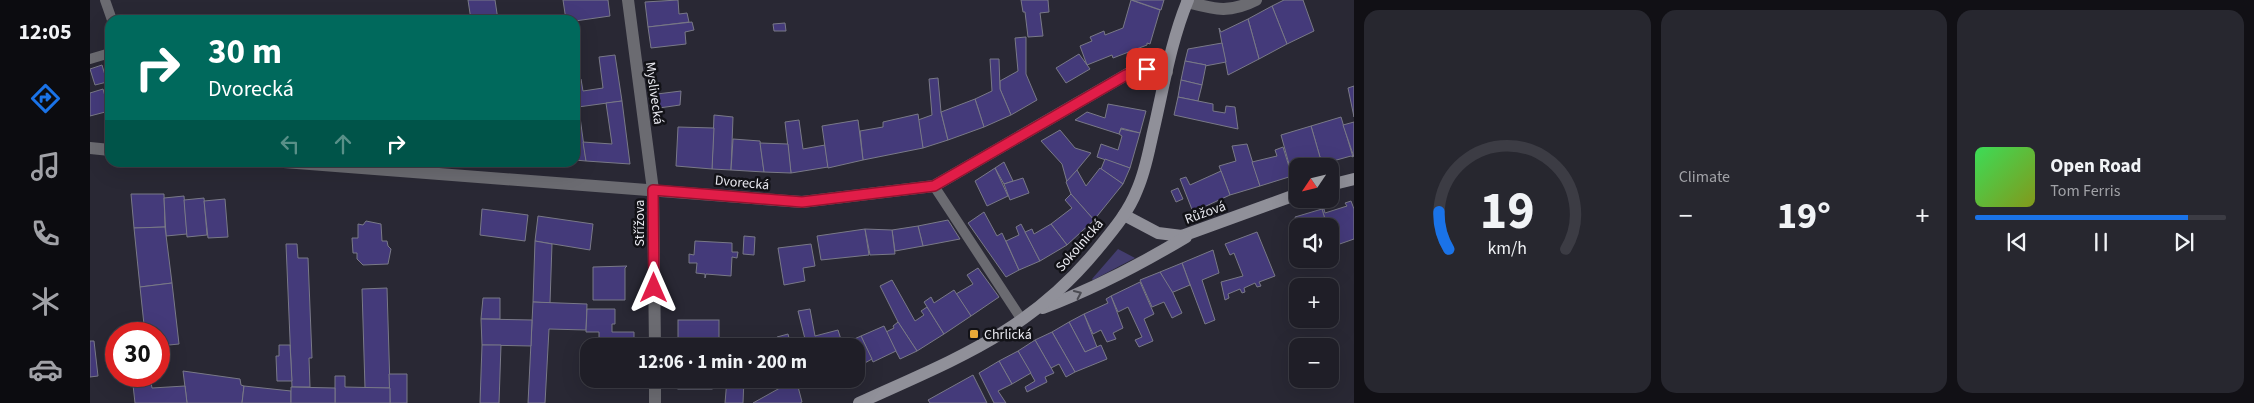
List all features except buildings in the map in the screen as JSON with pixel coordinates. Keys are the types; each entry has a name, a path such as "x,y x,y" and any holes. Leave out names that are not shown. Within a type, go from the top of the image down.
{"main road":[{"name":"Sokolnická","path":"859,403 966,355 1022,320 1074,275 1124,215 1137,190 1145,166 1175,35 1187,1"},
{"path":"1339,183 1354,179"},
{"name":"Růžová","path":"1124,215 1158,233 1173,236 1190,234 1289,197"},
{"path":"1032,312 1084,291 1159,253 1190,234"}],"street":[{"name":"Myslivecká","path":"628,0 653,190"},
{"path":"1187,1 1226,10 1236,9 1256,0"},
{"name":"Dvorecká","path":"350,167 802,202 934,186 1126,75 1142,69 1167,72"},
{"path":"90,148 105,150"},
{"name":"Střížova","path":"653,190 655,338"},
{"path":"655,388 655,403"}],"lane":[{"path":"105,0 110,15"},
{"path":"90,59 105,54"},
{"path":"934,186 1022,320"}],"shaded area":[{"path":"1118,249 1135,258 1093,280 1092,279"}],"place":[{"name":"Chrlická","path":"974,334"}],"route":[{"path":"654,288 653,190 802,202 934,186 1126,75 1137,70 1147,69"}]}
